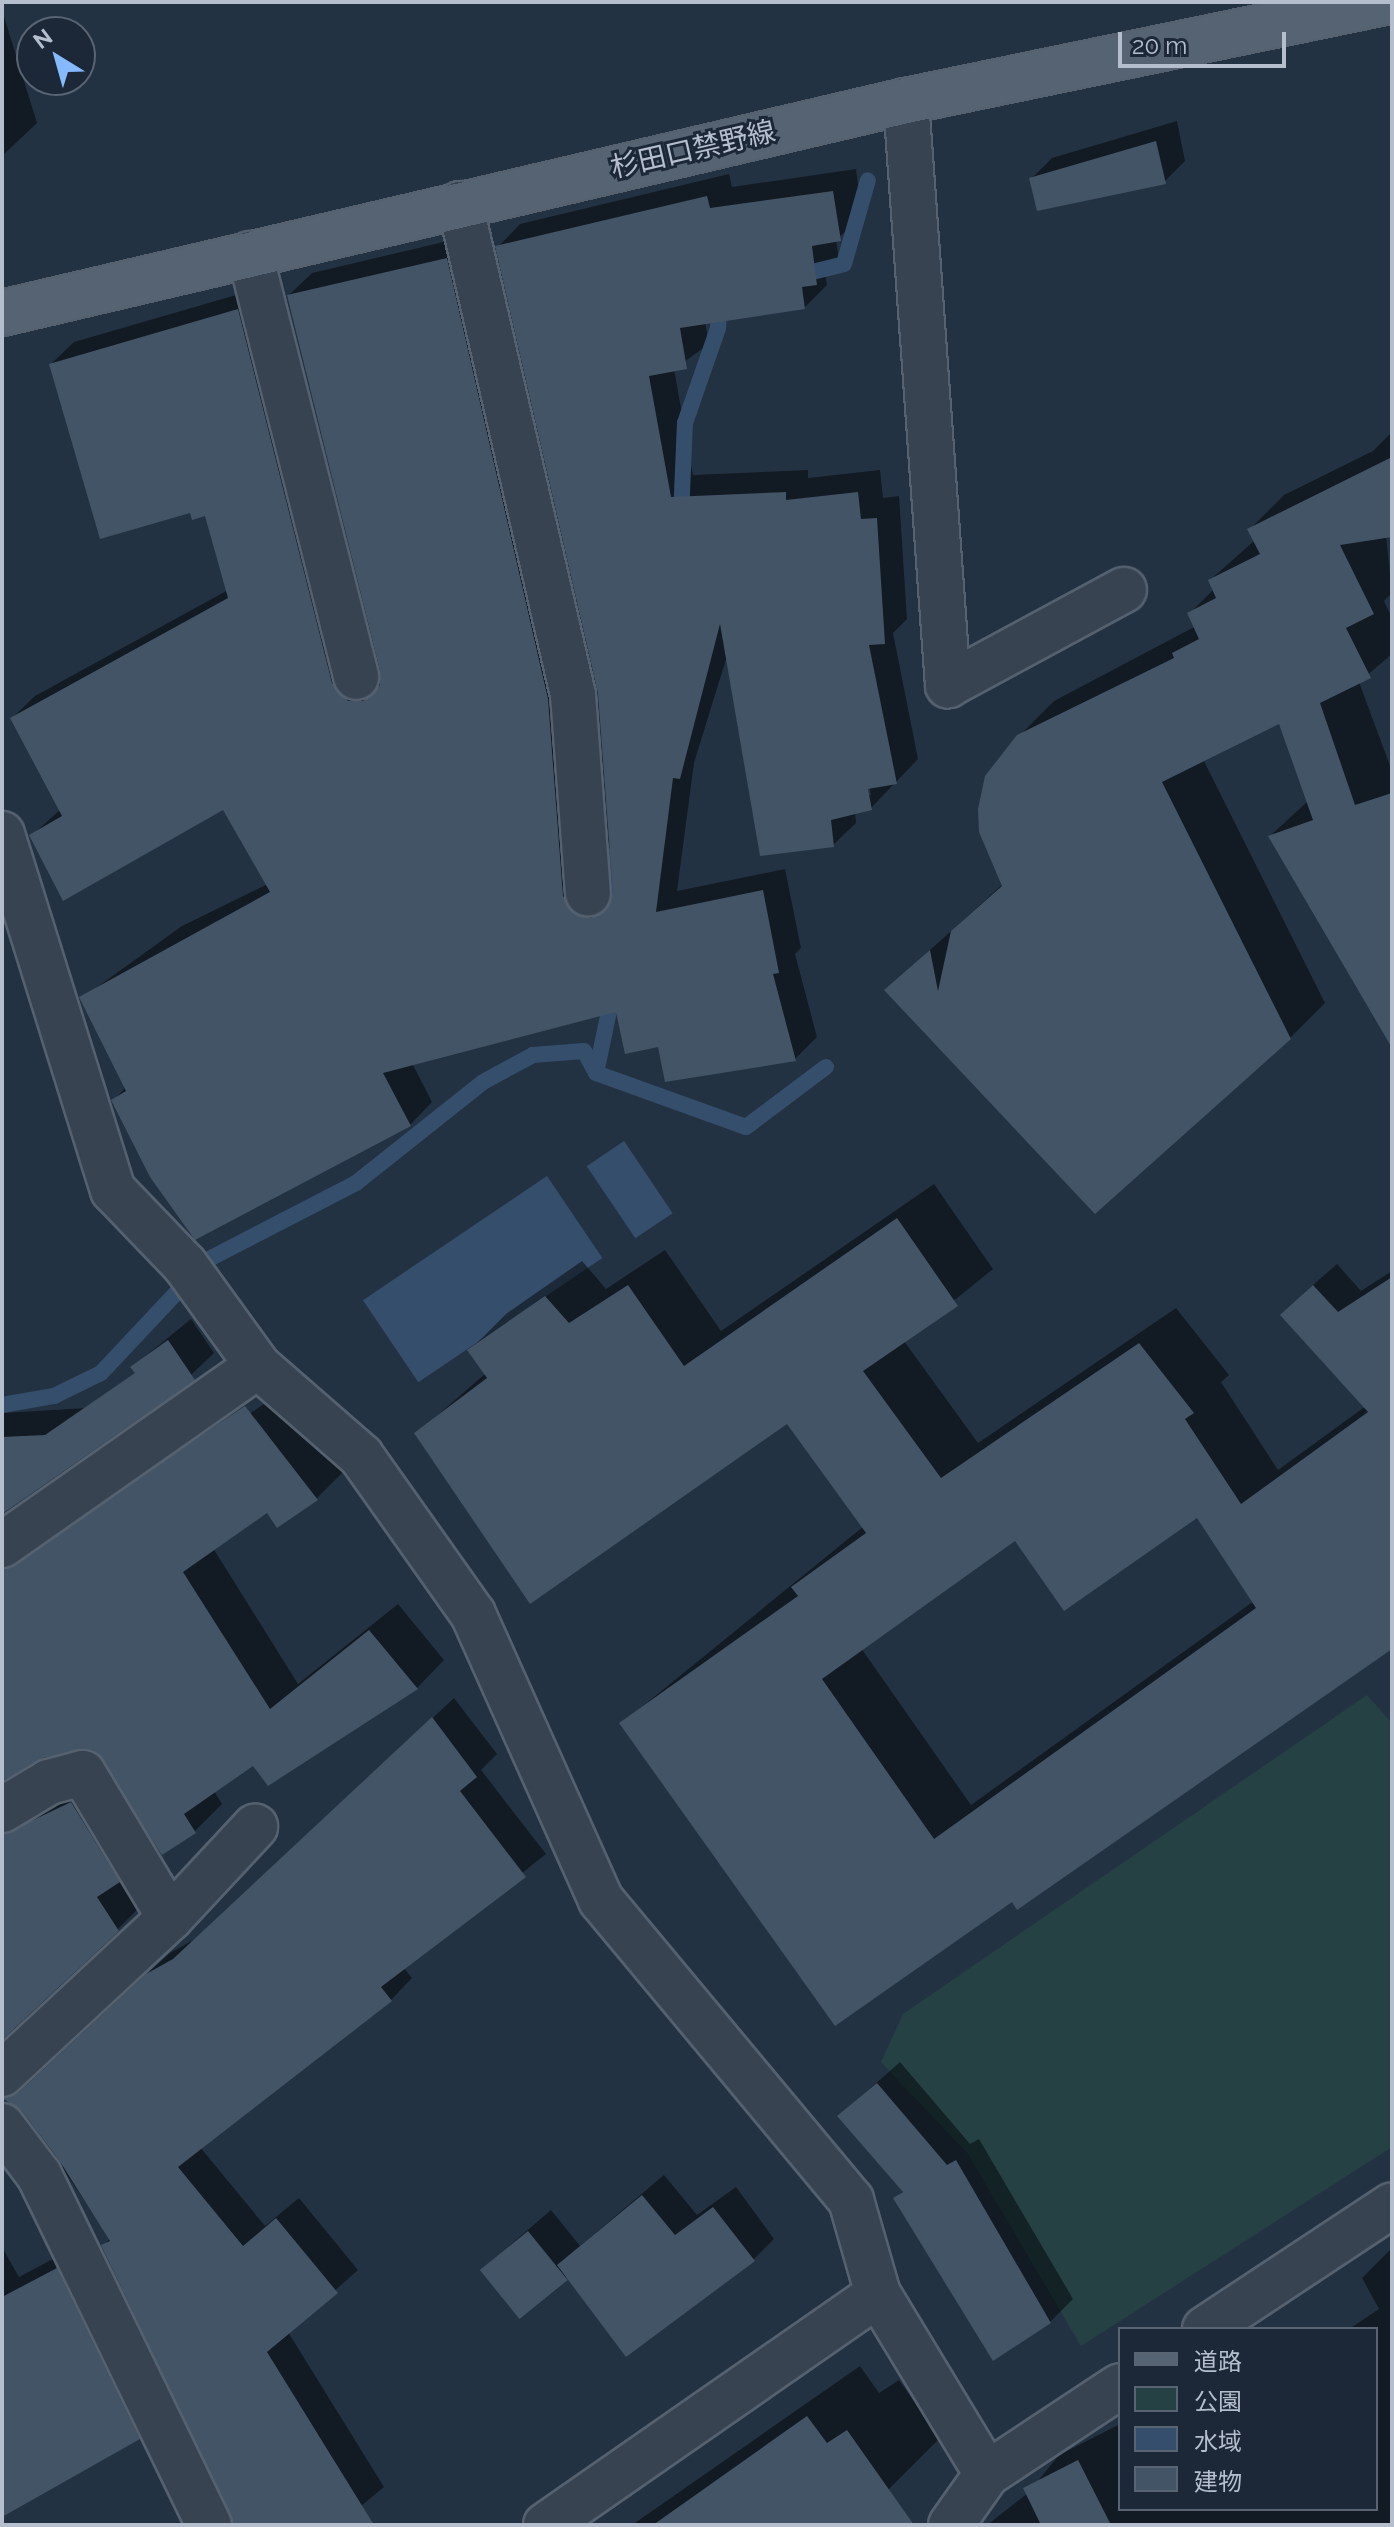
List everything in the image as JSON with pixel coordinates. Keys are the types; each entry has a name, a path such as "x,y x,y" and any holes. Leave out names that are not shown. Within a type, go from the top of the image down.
{"main road":[{"name":"杉田口禁野線","path":"2,313 906,101 1386,2"}],"street":[{"path":"906,101 948,685 1124,590"},
{"path":"460,204 573,695 588,893"},
{"path":"250,254 356,677"},
{"path":"2,834 113,1190 191,1274 258,1366 361,1456 473,1614 601,1900 851,2200 878,2294 987,2474"},
{"path":"2,1545 258,1366"},
{"path":"2,1810 49,1782 83,1773 170,1918"},
{"path":"2,2074 170,1918 255,1827"},
{"path":"2,2126 39,2175 209,2525"},
{"path":"1208,2327 1392,2205"},
{"path":"546,2525 878,2294"},
{"path":"951,2525 987,2474 1118,2387"}],"green space":[{"path":"1367,1695 1392,1723 1392,2147 1081,2346 968,2154 881,2062 903,2014"}],"water":[{"path":"624,1141 673,1213 635,1238 587,1166"},
{"path":"547,1176 602,1258 418,1382 363,1300"}],"building":[{"path":"1156,141 1166,184 1037,211 1029,178"},
{"path":"833,191 841,241 812,246 817,285 802,287 805,309 680,328 687,369 649,376 671,497 786,492 786,500 858,492 861,519 877,518 885,644 869,645 897,784 868,789 872,810 831,820 834,847 760,856 720,624 680,779 673,778 656,912 763,890 779,973 773,974 796,1061 665,1082 658,1047 625,1054 616,1012 383,1073 411,1126 195,1240 150,1177 111,1100 126,1091 79,997 270,892 223,810 63,901 29,835 62,816 10,718 228,598 205,516 192,520 190,513 100,539 49,364 238,309 332,683 348,701 363,701 380,685 380,671 287,295 447,258 548,699 563,896 577,915 591,918 610,904 613,891 598,693 495,246 707,196 710,208"},
{"path":"1392,457 1392,537 1340,545 1374,614 1346,628 1371,678 1320,703 1355,805 1392,793 1392,1048 1268,836 1313,820 1279,724 1162,782 1291,1039 1095,1214 884,990 930,950 938,991 951,931 1002,886 979,832 978,809 985,776 1017,735 1174,658 1172,653 1199,639 1187,613 1216,598 1208,580 1260,554 1247,529"},
{"path":"897,1218 958,1306 863,1371 941,1478 1139,1343 1194,1413 1185,1419 1241,1504 1368,1412 1280,1315 1313,1285 1338,1312 1392,1277 1392,1649 1017,1910 1012,1902 835,2026 619,1723 798,1596 791,1587 866,1533 787,1424 530,1604 414,1433 487,1378 467,1350 545,1296 569,1323 628,1285 684,1366","holes":["1197,1518 1256,1608 934,1839 822,1679 1015,1541 1064,1611"]},
{"path":"168,1340 195,1380 2,1514 2,1437 45,1435 135,1373 130,1367"},
{"path":"245,1406 318,1500 277,1528 267,1513 183,1572 270,1709 369,1630 418,1689 268,1786 253,1766 184,1814 196,1833 162,1855 93,1750 42,1758 2,1781 2,1570"},
{"path":"432,1717 477,1777 460,1791 526,1877 381,1987 392,2001 178,2167 243,2246 276,2218 338,2293 267,2352 374,2525 234,2525 101,2245 110,2241 59,2160 22,2111 2,2098 19,2092 146,1974 173,1959"},
{"path":"71,1802 120,1882 97,1897 119,1931 2,2040 2,1835"},
{"path":"877,2083 947,2165 956,2160 1051,2323 993,2361 893,2198 903,2192 837,2116"},
{"path":"642,2195 675,2235 713,2207 755,2261 626,2357 557,2265"},
{"path":"528,2231 568,2280 519,2319 480,2270"},
{"path":"57,2268 140,2439 2,2517 2,2297"},
{"path":"807,2416 827,2443 847,2430 914,2525 653,2525"},
{"path":"1078,2460 1111,2525 1041,2525 1023,2488"}],"waterway":[{"path":"796,276 844,264 868,180"},
{"path":"681,517 685,423 718,328 720,302"},
{"path":"612,856 612,917"},
{"path":"596,1073 613,992"},
{"path":"2,1405 54,1396 101,1373 207,1260 356,1183 483,1082 533,1055 584,1051 596,1073 746,1127 826,1067"}]}
